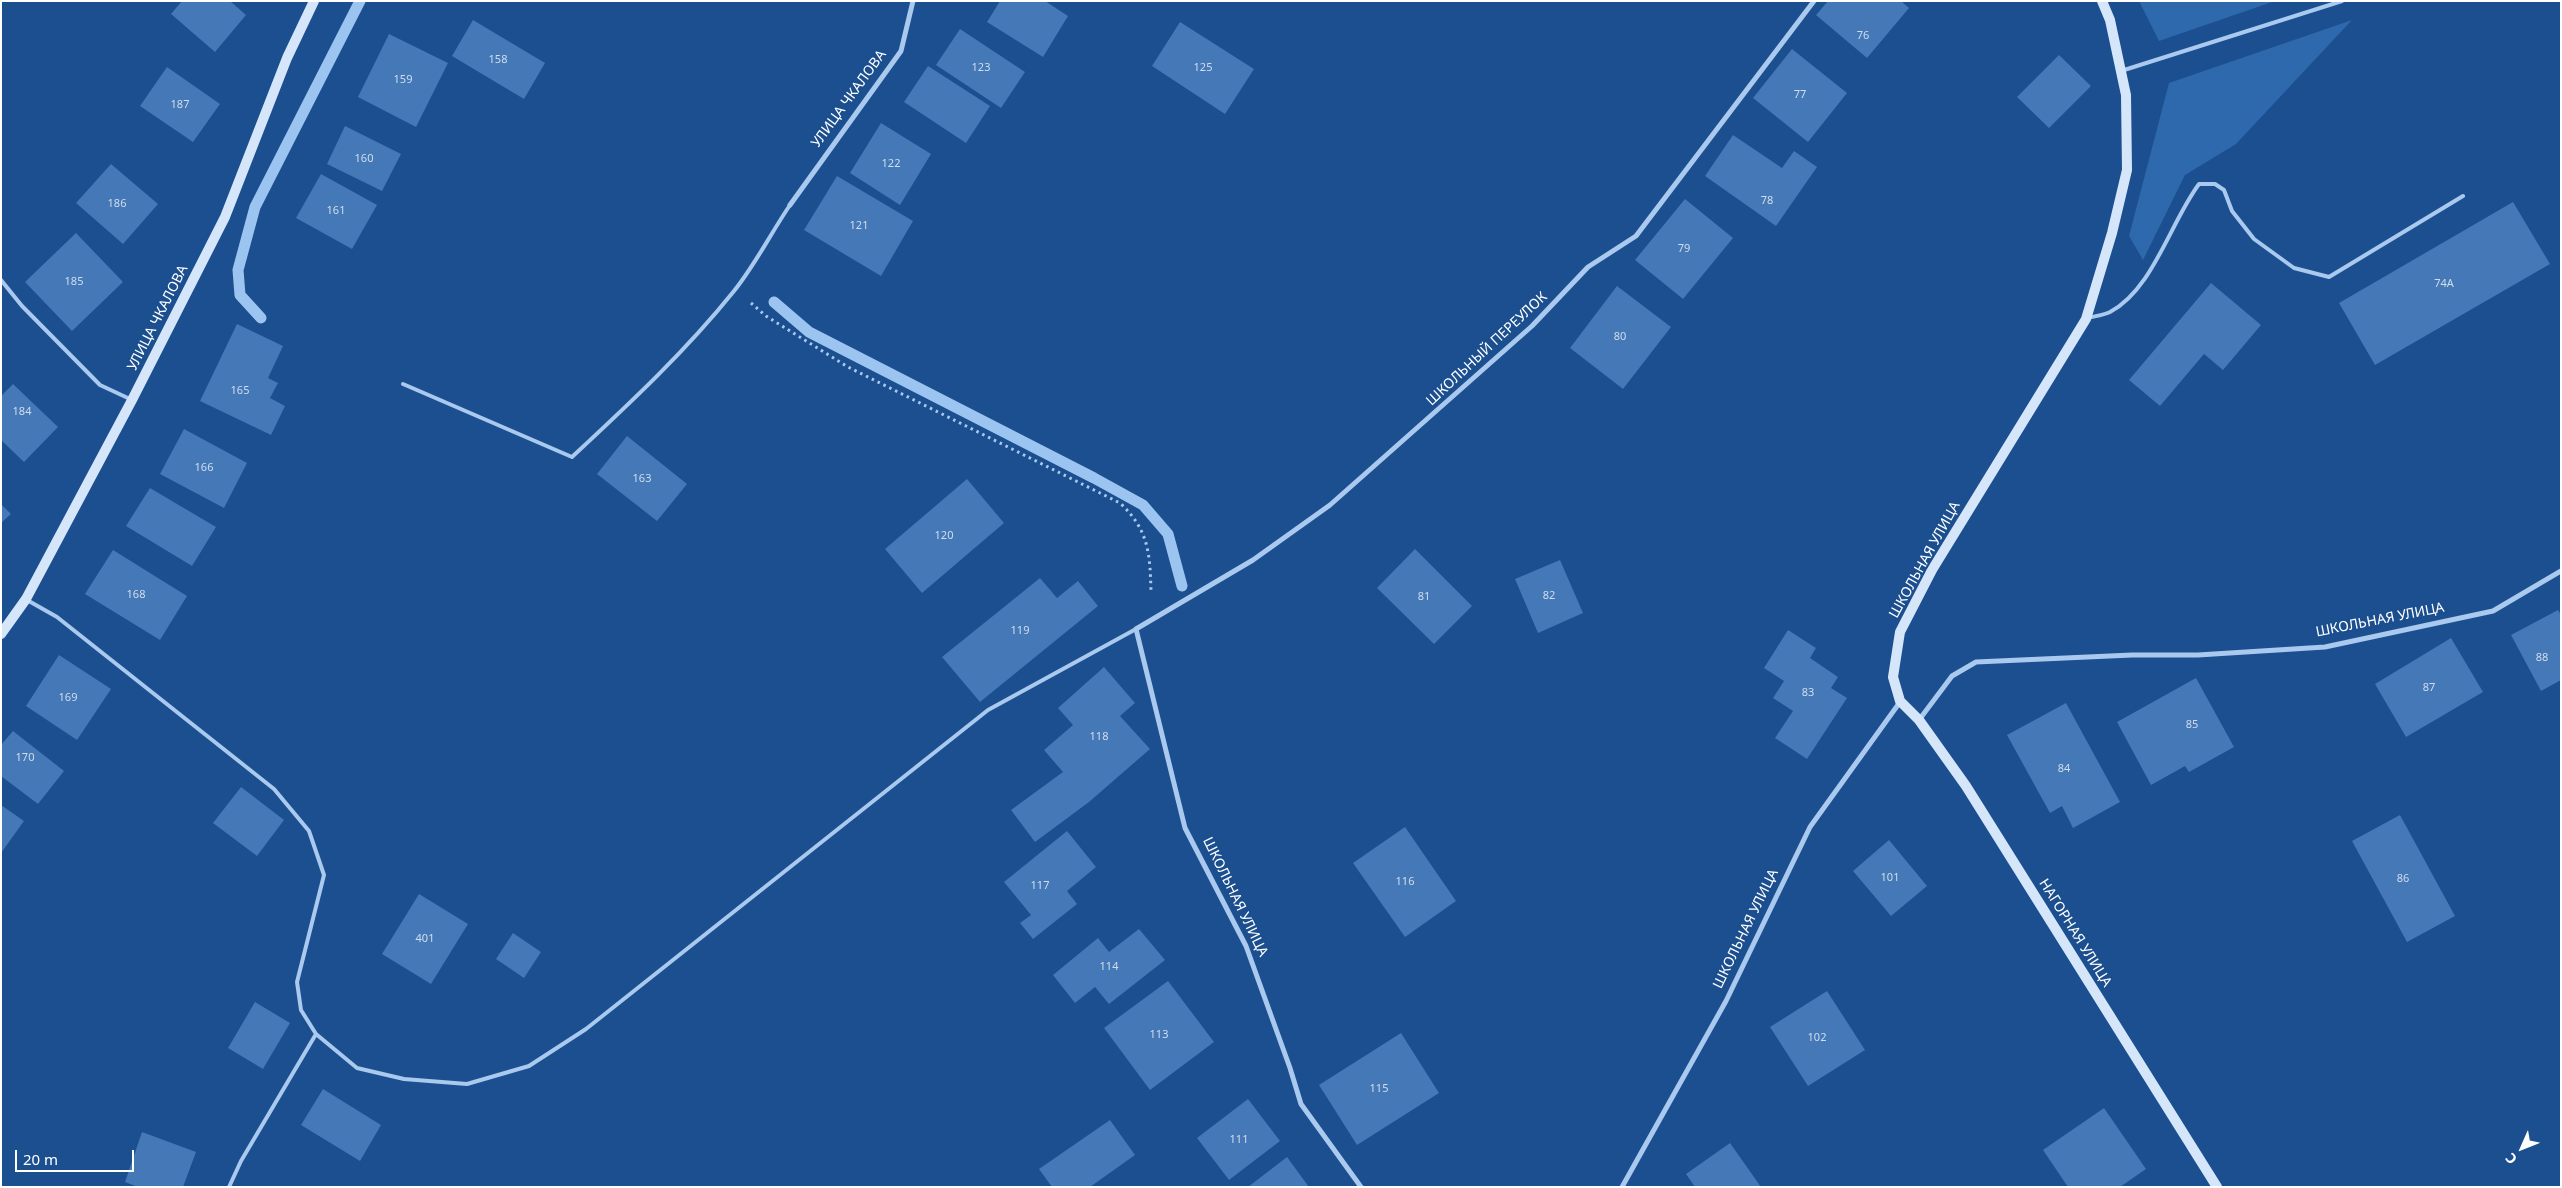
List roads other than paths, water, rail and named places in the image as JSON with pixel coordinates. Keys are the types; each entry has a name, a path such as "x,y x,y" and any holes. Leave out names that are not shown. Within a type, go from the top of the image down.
{"street":[{"name":"УЛИЦА ЧКАЛОВА","path":"1,634 26,599 132,400 225,217 286,58 314,1"},
{"name":"УЛИЦА ЧКАЛОВА","path":"790,205 901,51 913,1"},
{"name":"ШКОЛЬНЫЙ ПЕРЕУЛОК","path":"1136,629 1253,560 1330,505 1532,326 1588,267 1636,236 1814,1"},
{"name":"ШКОЛЬНАЯ УЛИЦА","path":"1622,1187 1726,1001 1810,827 1900,701 1893,677 1900,632 1932,570 2086,319 2112,233 2127,170 2126,95 2110,20 2102,1"},
{"name":"ШКОЛЬНАЯ УЛИЦА","path":"1919,720 1952,676 1976,662 2132,655 2198,655 2325,648 2493,611 2561,571"},
{"name":"ШКОЛЬНАЯ УЛИЦА","path":"1136,629 1185,828 1246,946 1301,1104 1361,1187"},
{"name":"НАГОРНАЯ УЛИЦА","path":"1900,701 1919,720 1966,786 2217,1187"}],"lane":[{"path":"2121,71 2342,1"},
{"path":"2086,319 2110,312 2144,283 2185,203 2199,184 2215,184 2224,190 2232,210 2254,239 2294,268 2329,277 2463,196"},
{"path":"403,384 572,457 652,383 735,290 790,205"},
{"path":"1,280 22,306 100,385 132,400"},
{"path":"26,599 57,617 274,789 309,831 324,875 298,982 301,1010 316,1034 357,1068 404,1080 467,1084 529,1066 586,1029 988,710 1136,629"},
{"path":"229,1187 241,1161 316,1034"}],"waterway":[{"path":"261,318 240,295 238,270 255,207 360,1"},
{"path":"774,302 809,332 1143,505 1168,534 1182,586"}]}
